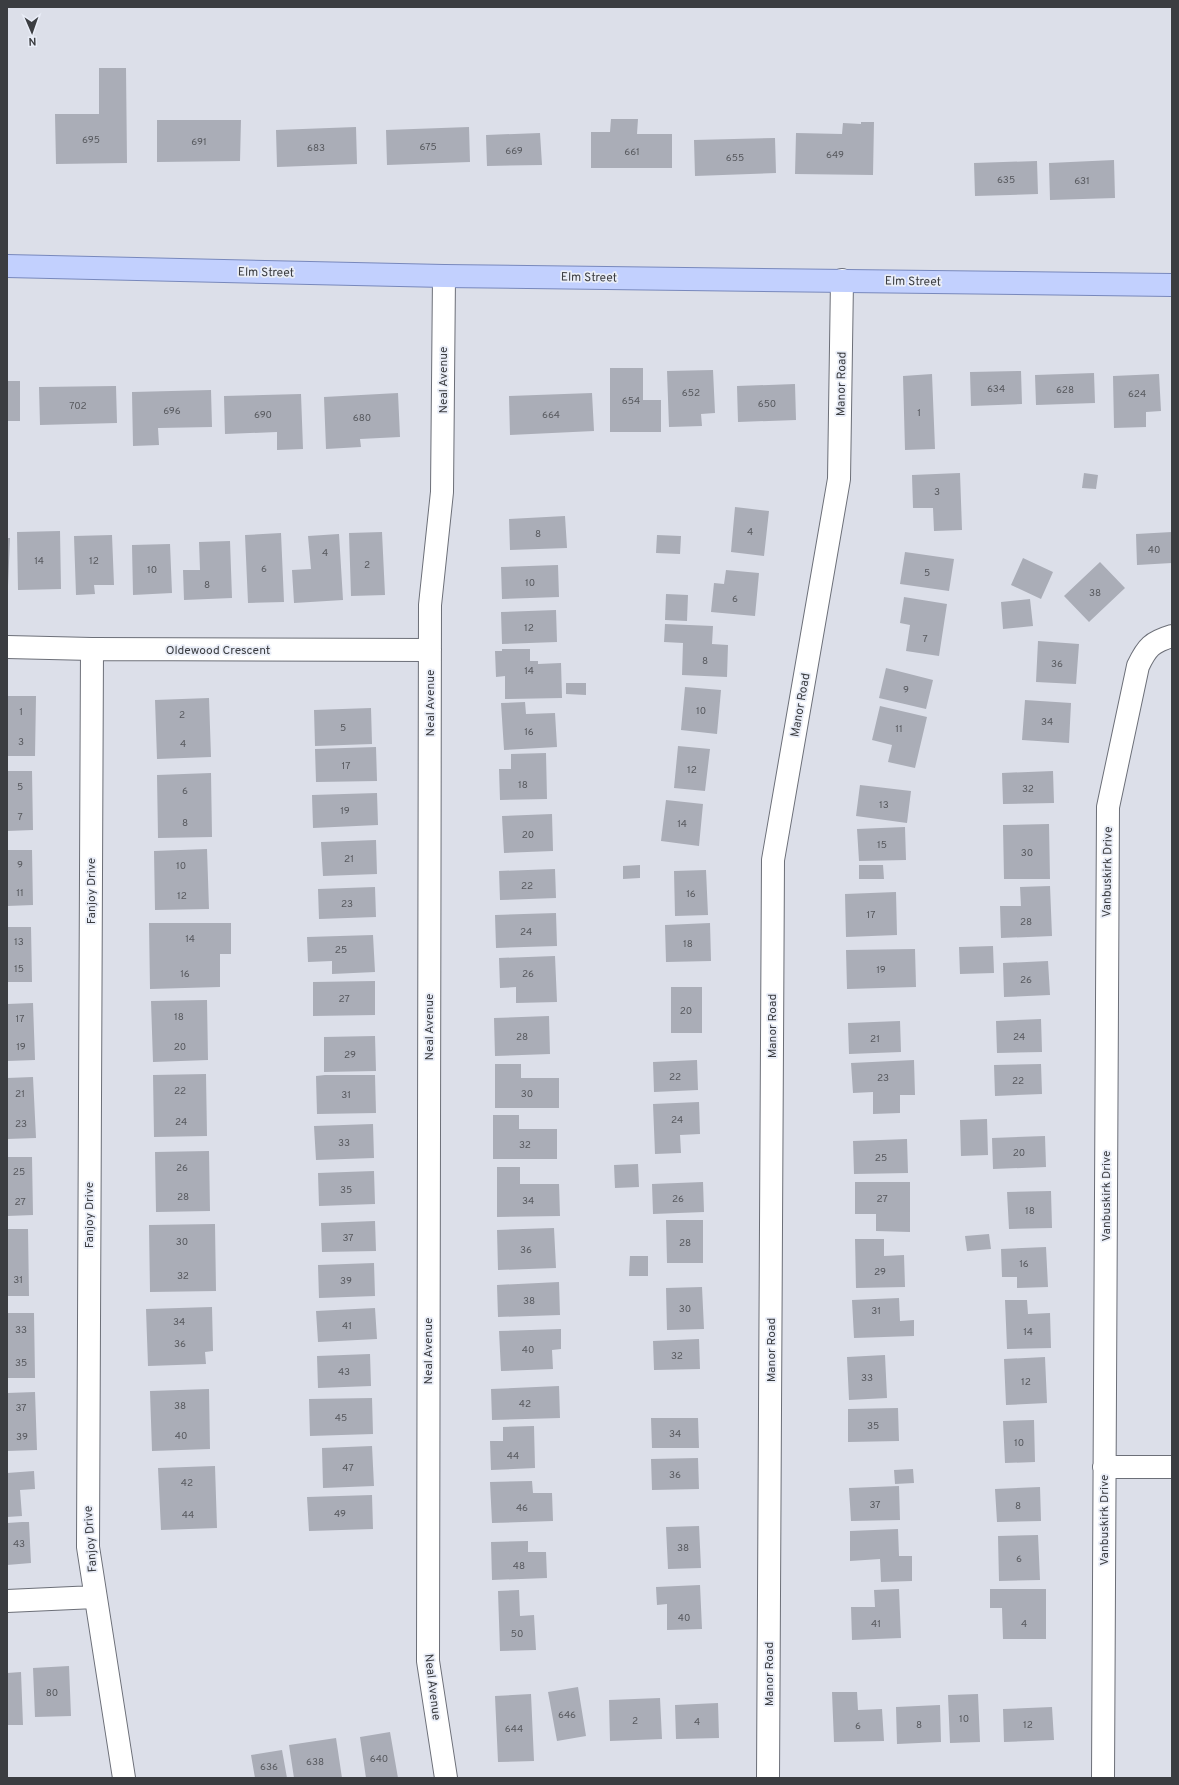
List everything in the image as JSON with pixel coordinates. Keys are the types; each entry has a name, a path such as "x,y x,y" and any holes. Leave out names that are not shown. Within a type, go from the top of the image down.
{"main road":[{"name":"Elm Street","path":"7,266 444,276 1172,285"}],"street":[{"name":"Neal Avenue","path":"444,276 442,492 430,605 428,1661 446,1778"},
{"name":"Manor Road","path":"768,1778 773,860 839,479 842,280"},
{"name":"Vanbuskirk Drive","path":"1103,1778 1108,808 1138,666 1146,650 1157,640 1172,636"},
{"name":"Oldewood Crescent","path":"7,647 92,650 430,650"},
{"name":"Fanjoy Drive","path":"92,650 87,1501 88,1547 124,1778"},
{"path":"1104,1467 1172,1467"},
{"path":"7,1601 95,1597"}],"building":[{"path":"99,68 126,68 127,163 56,164 55,114 99,114"},
{"path":"611,119 638,119 637,134 672,134 672,168 591,168 591,132 610,132"},
{"path":"157,120 241,120 240,161 157,162"},
{"path":"861,122 874,122 873,175 795,174 796,133 842,134 843,123 861,124"},
{"path":"356,127 357,164 277,167 276,130"},
{"path":"469,127 470,162 387,165 386,130"},
{"path":"540,133 542,165 487,166 486,135"},
{"path":"775,138 776,173 695,176 694,140"},
{"path":"1114,160 1115,198 1050,200 1049,163"},
{"path":"1037,161 1038,194 975,196 974,163"},
{"path":"610,368 643,368 643,400 661,400 661,432 610,432"},
{"path":"713,370 715,413 701,414 702,426 669,427 667,371"},
{"path":"1021,371 1022,404 971,406 970,372"},
{"path":"1094,373 1095,403 1036,405 1035,375"},
{"path":"932,374 935,449 905,450 903,376"},
{"path":"1159,374 1161,411 1146,412 1146,427 1114,428 1113,376"},
{"path":"7,381 20,381 20,421 7,421"},
{"path":"795,384 796,420 738,422 737,386"},
{"path":"116,386 117,423 40,425 39,387"},
{"path":"211,390 212,427 158,428 159,445 133,446 132,392"},
{"path":"398,393 400,437 360,439 361,447 326,449 324,397"},
{"path":"592,393 594,431 510,435 509,396"},
{"path":"301,394 303,449 277,450 277,432 225,434 224,396"},
{"path":"960,473 962,530 934,531 933,508 913,508 912,475"},
{"path":"1084,473 1098,475 1096,489 1082,488"},
{"path":"735,507 769,511 764,556 731,552"},
{"path":"565,516 567,548 510,550 509,519"},
{"path":"60,531 61,589 18,590 17,532"},
{"path":"382,532 385,595 351,596 349,533"},
{"path":"1172,532 1172,563 1137,565 1136,534"},
{"path":"281,533 284,602 248,603 245,535"},
{"path":"339,534 343,600 294,603 292,570 311,569 308,536"},
{"path":"112,535 114,585 94,585 95,594 76,595 74,536"},
{"path":"657,535 681,536 680,554 656,553"},
{"path":"7,538 10,538 8,586 7,586"},
{"path":"230,541 232,598 184,600 183,570 200,570 199,542"},
{"path":"170,544 172,593 133,595 132,545"},
{"path":"905,552 954,559 949,591 900,584"},
{"path":"1023,558 1053,572 1041,599 1011,585"},
{"path":"1100,562 1125,588 1089,622 1064,596"},
{"path":"558,565 559,597 502,599 501,567"},
{"path":"726,570 759,573 755,616 711,612 714,583 724,584"},
{"path":"666,594 688,595 687,621 665,620"},
{"path":"904,597 947,604 939,656 906,651 910,625 900,623"},
{"path":"1030,599 1033,626 1003,629 1001,602"},
{"path":"556,610 557,642 502,644 501,612"},
{"path":"665,624 713,626 712,644 728,645 727,677 682,675 683,643 664,642"},
{"path":"1038,641 1079,644 1076,684 1036,682"},
{"path":"502,649 530,649 530,661 538,661 538,664 561,663 562,698 505,699 505,676 496,677 495,651 502,651"},
{"path":"886,668 933,680 926,709 879,698"},
{"path":"566,683 586,683 586,695 566,694"},
{"path":"685,687 721,690 717,734 681,730"},
{"path":"7,696 36,696 35,756 7,756"},
{"path":"209,698 211,757 157,759 155,700"},
{"path":"1025,700 1071,703 1069,743 1022,740"},
{"path":"525,702 526,714 555,713 557,747 504,750 501,703"},
{"path":"880,706 927,717 915,768 888,762 892,745 872,740"},
{"path":"371,708 372,744 315,746 314,710"},
{"path":"678,746 710,749 705,791 674,788"},
{"path":"376,747 377,781 316,782 315,749"},
{"path":"546,753 547,799 500,800 499,769 511,769 511,754"},
{"path":"7,771 32,771 33,830 7,831"},
{"path":"1053,771 1054,803 1003,804 1002,773"},
{"path":"211,773 212,837 158,838 157,775"},
{"path":"860,785 911,791 907,823 856,816"},
{"path":"377,793 378,825 313,828 312,795"},
{"path":"666,800 703,804 699,846 661,841"},
{"path":"552,814 553,851 504,853 502,816"},
{"path":"1049,824 1050,879 1004,879 1003,825"},
{"path":"905,827 906,860 859,861 857,829"},
{"path":"376,840 377,874 323,876 321,842"},
{"path":"207,849 209,909 155,910 154,851"},
{"path":"7,850 32,850 33,905 7,906"},
{"path":"640,865 640,878 623,879 623,866"},
{"path":"859,865 883,865 884,879 859,879"},
{"path":"555,869 556,898 500,900 499,871"},
{"path":"706,870 708,915 675,916 674,871"},
{"path":"1050,886 1052,936 1001,938 1000,906 1021,906 1020,887"},
{"path":"375,887 376,917 319,919 318,889"},
{"path":"896,892 897,935 846,937 845,894"},
{"path":"556,913 557,946 496,948 495,915"},
{"path":"149,923 231,923 231,954 220,954 220,987 150,989"},
{"path":"710,923 711,961 666,962 665,925"},
{"path":"7,927 31,927 32,982 7,982"},
{"path":"373,935 375,972 332,974 332,961 308,962 307,937"},
{"path":"993,946 994,973 960,974 959,947"},
{"path":"915,949 916,987 847,989 846,950"},
{"path":"555,956 557,1002 516,1003 516,987 500,988 499,958"},
{"path":"1048,961 1050,995 1004,997 1003,963"},
{"path":"375,981 375,1015 313,1016 313,982"},
{"path":"671,987 702,987 702,1033 671,1033"},
{"path":"207,1000 208,1060 153,1062 151,1001"},
{"path":"33,1003 35,1060 7,1061 7,1004"},
{"path":"549,1016 550,1054 495,1056 494,1018"},
{"path":"1041,1019 1042,1052 997,1053 996,1021"},
{"path":"900,1021 901,1052 849,1054 848,1023"},
{"path":"375,1036 376,1071 324,1072 324,1037"},
{"path":"697,1060 698,1090 654,1092 653,1062"},
{"path":"914,1060 915,1095 900,1095 900,1113 873,1114 873,1092 853,1093 851,1063"},
{"path":"495,1064 521,1064 521,1078 559,1078 559,1108 495,1108"},
{"path":"1041,1064 1042,1094 995,1096 994,1065"},
{"path":"206,1074 207,1136 154,1137 153,1075"},
{"path":"375,1075 376,1113 317,1114 316,1076"},
{"path":"33,1077 36,1138 7,1139 7,1078"},
{"path":"699,1102 700,1134 680,1135 681,1153 655,1154 653,1104"},
{"path":"493,1115 519,1115 519,1129 557,1129 557,1159 493,1159"},
{"path":"987,1119 988,1155 961,1156 960,1120"},
{"path":"373,1124 374,1158 316,1160 314,1126"},
{"path":"1045,1136 1046,1167 993,1169 992,1138"},
{"path":"907,1139 908,1173 854,1174 853,1141"},
{"path":"209,1151 210,1211 156,1212 155,1152"},
{"path":"7,1157 32,1157 33,1215 7,1216"},
{"path":"638,1164 639,1187 615,1188 614,1165"},
{"path":"497,1167 520,1167 520,1184 559,1184 560,1216 497,1217"},
{"path":"374,1171 375,1204 319,1206 318,1173"},
{"path":"703,1182 704,1212 653,1214 652,1184"},
{"path":"855,1182 910,1182 910,1232 876,1231 876,1214 855,1214"},
{"path":"1051,1191 1052,1228 1009,1229 1007,1192"},
{"path":"666,1220 703,1220 703,1263 667,1263"},
{"path":"375,1221 376,1251 322,1252 321,1223"},
{"path":"215,1224 216,1291 150,1292 149,1225"},
{"path":"554,1228 556,1268 498,1270 497,1230"},
{"path":"7,1229 28,1229 29,1296 7,1296"},
{"path":"989,1234 991,1249 967,1251 965,1236"},
{"path":"855,1239 884,1239 884,1256 904,1255 905,1287 856,1288"},
{"path":"1046,1247 1048,1287 1017,1288 1017,1277 1002,1277 1001,1249"},
{"path":"630,1256 648,1256 648,1276 629,1276"},
{"path":"374,1263 375,1296 319,1298 318,1265"},
{"path":"559,1282 560,1315 498,1317 497,1285"},
{"path":"702,1287 704,1329 667,1330 666,1288"},
{"path":"899,1298 900,1321 914,1320 914,1336 854,1338 852,1300"},
{"path":"1005,1300 1027,1300 1028,1314 1050,1313 1051,1348 1007,1349"},
{"path":"212,1307 213,1351 205,1352 206,1364 148,1366 146,1309"},
{"path":"375,1308 377,1339 318,1342 316,1311"},
{"path":"7,1313 34,1313 35,1378 7,1378"},
{"path":"561,1329 561,1349 552,1350 553,1369 501,1371 499,1331"},
{"path":"699,1339 700,1369 654,1370 653,1341"},
{"path":"370,1354 371,1386 318,1388 317,1356"},
{"path":"885,1355 887,1398 849,1400 847,1357"},
{"path":"1045,1357 1047,1403 1006,1405 1004,1359"},
{"path":"559,1386 560,1418 492,1420 491,1389"},
{"path":"209,1389 210,1449 152,1451 150,1391"},
{"path":"35,1392 37,1450 7,1451 7,1393"},
{"path":"372,1398 373,1434 310,1436 309,1399"},
{"path":"898,1408 899,1441 848,1442 848,1409"},
{"path":"651,1418 698,1418 699,1448 652,1448"},
{"path":"1034,1420 1035,1462 1005,1463 1003,1421"},
{"path":"534,1426 535,1468 491,1470 490,1441 503,1441 503,1427"},
{"path":"372,1446 374,1486 323,1488 322,1448"},
{"path":"698,1458 699,1489 652,1490 651,1459"},
{"path":"215,1466 217,1528 161,1530 158,1468"},
{"path":"913,1469 914,1483 895,1484 894,1470"},
{"path":"34,1471 35,1489 20,1490 22,1516 7,1517 7,1473"},
{"path":"532,1481 533,1493 552,1493 553,1521 492,1523 490,1482"},
{"path":"899,1486 900,1520 851,1521 849,1488"},
{"path":"1040,1487 1041,1521 997,1522 995,1489"},
{"path":"372,1495 373,1529 309,1531 307,1497"},
{"path":"29,1522 31,1563 7,1565 7,1523"},
{"path":"699,1526 701,1568 668,1569 666,1527"},
{"path":"898,1529 899,1556 912,1556 912,1581 881,1582 880,1559 850,1561 850,1531"},
{"path":"1038,1535 1040,1580 999,1581 998,1536"},
{"path":"528,1541 528,1552 546,1552 547,1578 492,1580 491,1542"},
{"path":"700,1585 702,1629 667,1630 667,1604 657,1605 656,1587"},
{"path":"899,1589 901,1638 852,1640 851,1607 875,1607 874,1590"},
{"path":"990,1589 1046,1589 1046,1639 1003,1639 1002,1608 990,1608"},
{"path":"519,1590 520,1616 534,1615 536,1650 500,1651 498,1591"},
{"path":"69,1666 71,1716 35,1717 33,1668"},
{"path":"21,1672 23,1725 7,1725 7,1673"},
{"path":"578,1687 586,1736 557,1741 548,1692"},
{"path":"832,1692 857,1692 858,1710 882,1709 884,1741 834,1742"},
{"path":"531,1694 534,1761 498,1762 495,1696"},
{"path":"978,1694 980,1742 950,1743 948,1695"},
{"path":"660,1698 662,1739 610,1741 609,1700"},
{"path":"718,1703 719,1738 676,1739 675,1705"},
{"path":"940,1705 941,1742 897,1744 896,1707"},
{"path":"1052,1707 1054,1740 1004,1742 1003,1709"},
{"path":"390,1732 398,1778 366,1778 360,1737"},
{"path":"336,1738 342,1778 294,1778 289,1745"},
{"path":"282,1750 287,1778 255,1778 251,1755"}]}
